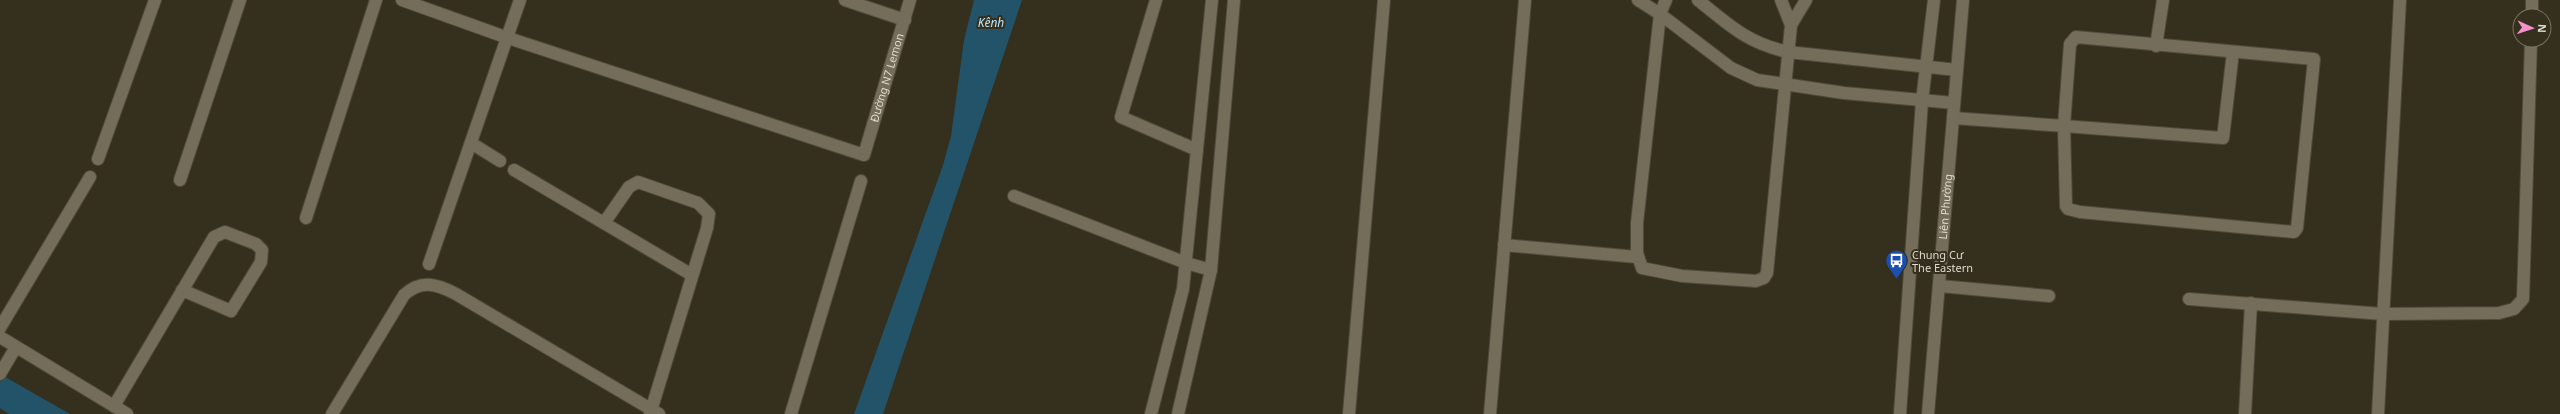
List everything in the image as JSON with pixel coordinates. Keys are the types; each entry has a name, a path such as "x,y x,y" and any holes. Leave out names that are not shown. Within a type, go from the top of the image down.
{"street":[{"path":"98,159 155,0"},
{"path":"180,180 240,0"},
{"path":"306,218 376,0"},
{"path":"402,0 508,38"},
{"path":"429,264 520,0"},
{"path":"845,0 904,20"},
{"name":"Đường N7 Lemon","path":"508,38 864,155 910,0"},
{"path":"1156,0 1121,117 1197,150"},
{"path":"1151,414 1183,290 1212,0"},
{"path":"1178,414 1211,270 1234,0"},
{"path":"1349,414 1384,0"},
{"path":"1490,414 1525,0"},
{"path":"1638,0 1660,14 1731,68 1757,80 1786,86 1922,101 1954,103"},
{"path":"1666,0 1660,14 1637,223 1637,257 1642,268 1682,276 1756,280 1764,278 1767,272 1791,25 1806,0"},
{"path":"1698,0 1744,37 1766,48 1788,52 1957,70"},
{"path":"1781,0 1791,25"},
{"path":"1900,414 1922,101 1934,0"},
{"name":"Liên Phường","path":"1928,414 1963,0"},
{"path":"2156,46 2163,0"},
{"path":"2378,414 2400,0"},
{"path":"2076,37 2156,46 2314,58 2297,228 2294,232 2068,209 2066,206 2064,126 2070,44 2076,37"},
{"path":"2189,299 2383,314 2499,313 2514,309 2523,299 2531,48"},
{"path":"1953,118 2223,138 2233,52"},
{"path":"471,143 500,161"},
{"path":"514,170 692,275"},
{"path":"0,328 90,177"},
{"path":"791,414 861,181"},
{"path":"332,414 404,295 419,285 429,284 456,294 653,412 709,218 707,210 698,203 644,183 633,183 604,223"},
{"path":"1014,196 1186,263 1211,270"},
{"path":"114,406 182,290 214,237 220,233 227,233 258,245 262,250 262,262 231,311 182,290"},
{"path":"1504,245 1637,257"},
{"path":"1940,286 2049,296"},
{"path":"2245,414 2251,303"},
{"path":"0,337 127,414"},
{"path":"0,374 16,347"}],"water":[{"name":"Kênh","path":"974,0 1022,0 883,414 854,414 943,165 951,136 964,40"},
{"path":"0,374 70,414 9,414 0,408"}],"place":[{"name":"Chung Cư The Eastern","path":"1897,280"}]}
